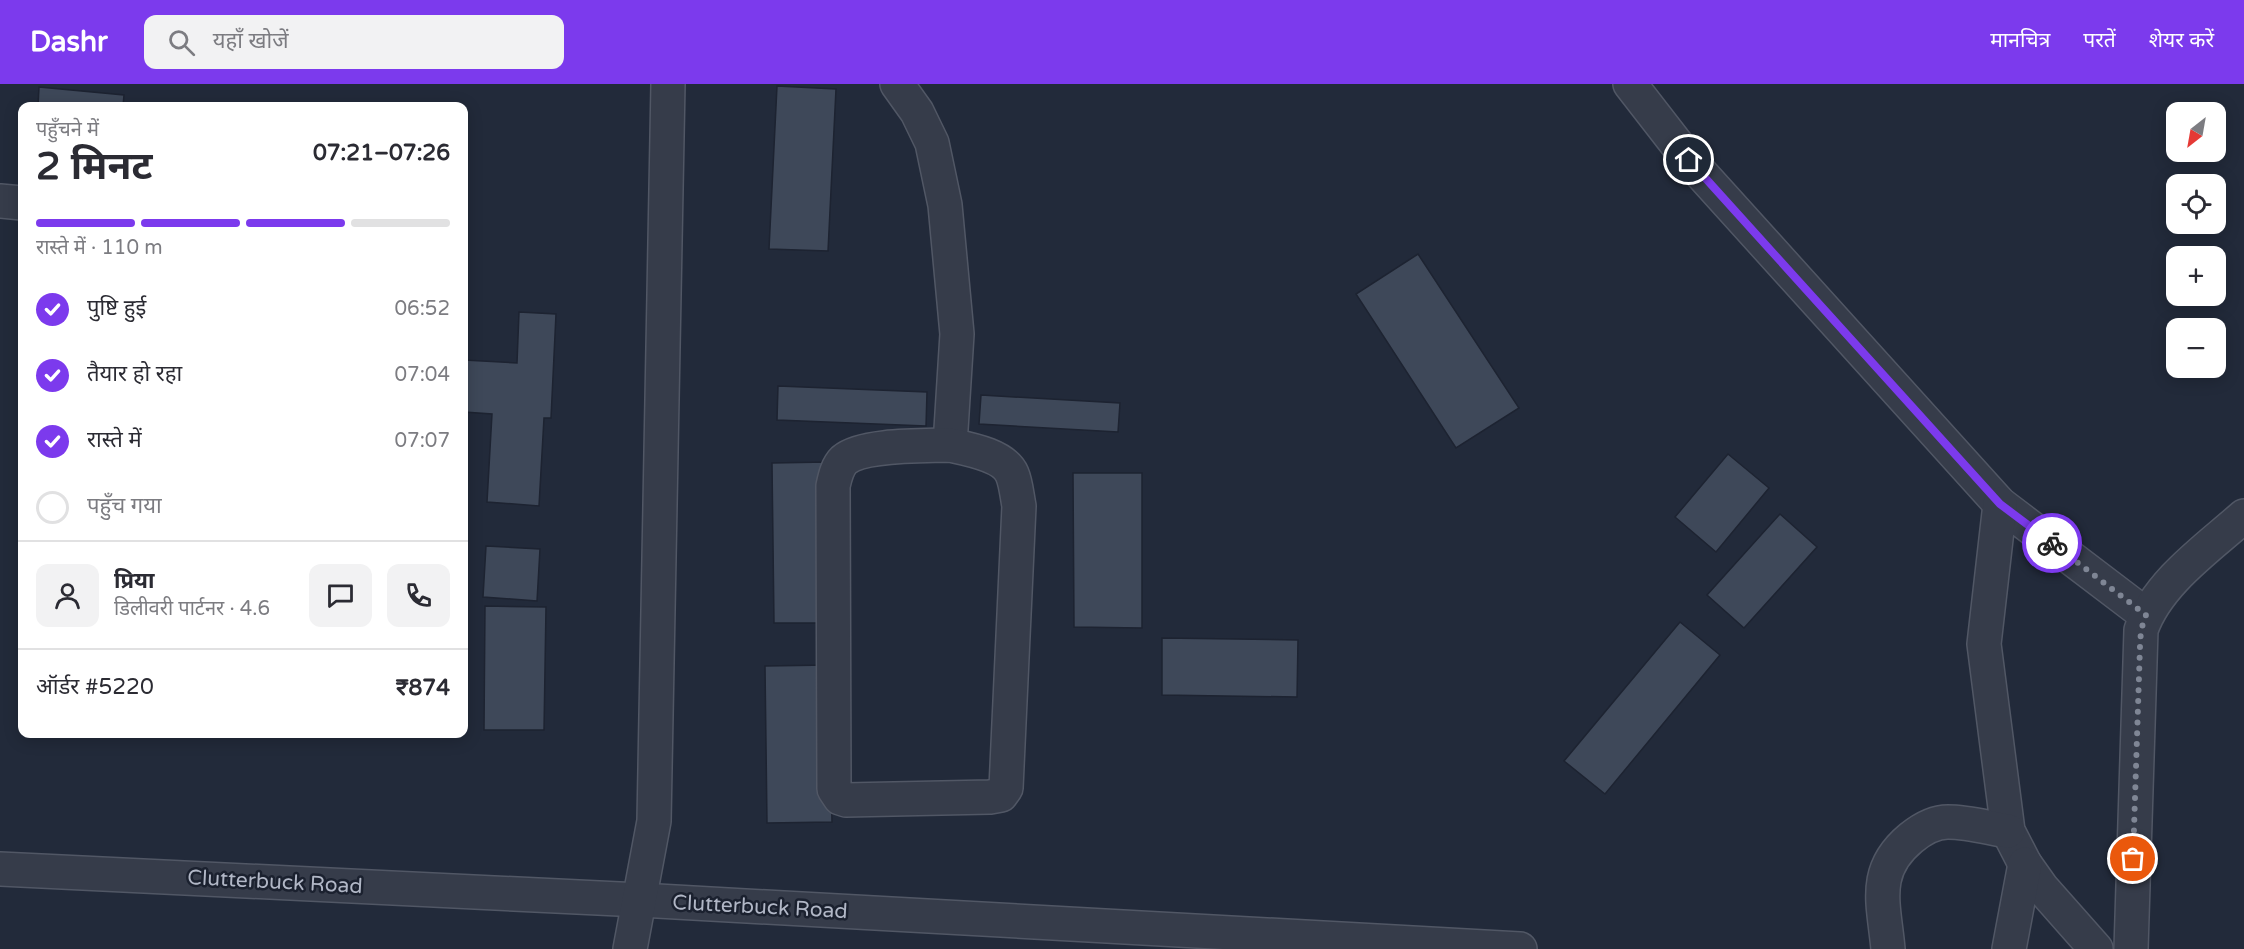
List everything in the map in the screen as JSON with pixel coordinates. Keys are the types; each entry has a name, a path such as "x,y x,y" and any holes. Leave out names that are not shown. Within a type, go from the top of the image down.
{"lane":[{"path":"630,949 654,821 668,84"},
{"path":"897,84 916,112 932,143 945,205 957,334 950,445"},
{"path":"1630,84 1689,160 2000,504 2146,615"},
{"path":"0,201 18,203"},
{"path":"950,445 986,454 1005,465 1012,473 1019,506 1006,788 1001,795 990,797 846,800 840,798 834,789 833,486 838,469 844,460 862,450 950,445"},
{"path":"2000,504 1983,644 2008,831 2025,864 2042,888 2096,949"},
{"path":"2131,949 2141,630 2146,615 2169,584 2244,516"},
{"path":"1888,949 1882,885 1885,871 1900,847 1929,825 1948,822 2008,831"},
{"path":"2009,949 2025,864"},
{"name":"Clutterbuck Road","path":"0,868 640,900 1520,949"}],"building":[{"path":"777,86 836,89 828,251 769,249"},
{"path":"39,87 124,95 123,102 38,102"},
{"path":"1418,254 1519,408 1456,448 1356,294"},
{"path":"519,312 556,314 551,418 544,418 539,506 487,502 492,414 468,412 468,360 517,363"},
{"path":"778,386 927,392 926,426 777,420"},
{"path":"981,395 1120,403 1118,432 979,424"},
{"path":"1728,454 1769,488 1716,552 1675,517"},
{"path":"827,462 828,623 774,623 772,463"},
{"path":"1073,473 1142,473 1142,628 1074,627"},
{"path":"1780,514 1817,547 1744,628 1707,595"},
{"path":"486,546 540,549 537,601 483,597"},
{"path":"485,606 546,607 544,730 484,730"},
{"path":"1680,622 1720,655 1605,794 1564,761"},
{"path":"1162,638 1298,640 1297,697 1162,695"},
{"path":"829,665 832,822 767,823 765,666"}],"way so far":[{"path":"2052,543 2146,615 2141,630 2138,680 2133,859"}],"route":[{"path":"1689,160 2000,504 2052,543"}]}
